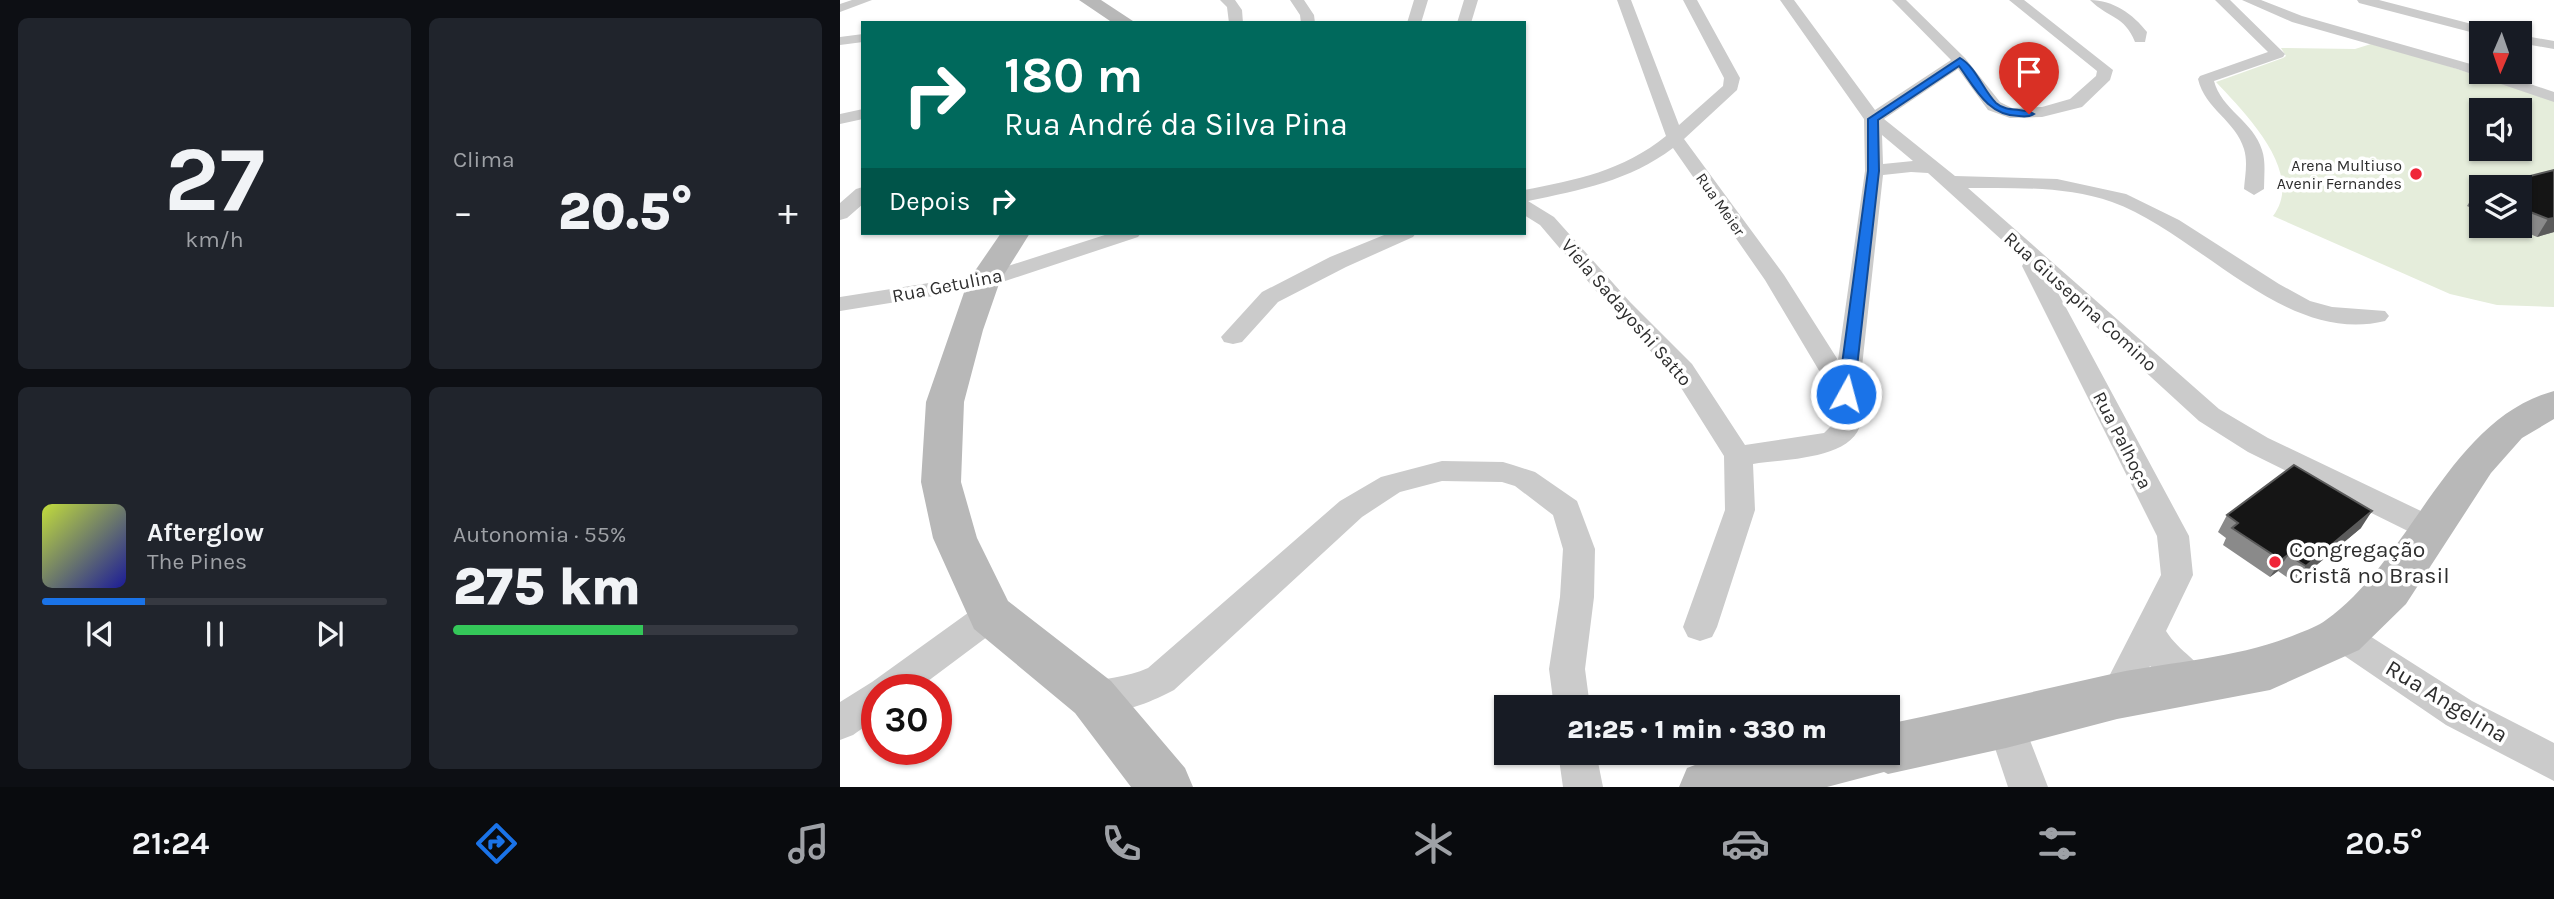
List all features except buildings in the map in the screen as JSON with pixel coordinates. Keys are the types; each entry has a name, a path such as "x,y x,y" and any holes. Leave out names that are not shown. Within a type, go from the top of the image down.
{"main road":[{"path":"1088,0 1124,21"},
{"path":"1014,235 984,281 966,330 945,402 941,482 955,538 990,615 1093,697 1165,787"},
{"path":"1900,746 2007,724 2117,696 2270,668 2342,636 2390,591 2477,463 2508,429 2554,403"},
{"path":"1707,787 1810,765"}],"street":[{"path":"840,8 865,0"},
{"path":"1227,0 1232,3 1236,21"},
{"path":"1297,0 1308,21"},
{"path":"1415,21 1421,0"},
{"path":"1465,21 1471,0"},
{"name":"Rua Meier","path":"1624,0 1635,36 1675,138 1776,280 1846,394"},
{"path":"1526,196 1575,186 1624,171 1675,138 1731,87 1732,78 1690,0"},
{"name":"Rua Giusepina Comino","path":"1787,0 1873,119 1950,182 2209,415 2229,429 2433,530"},
{"path":"1899,0 1960,61 1994,106 2010,113 2042,112 2076,103 2104,77 2105,70 2017,0"},
{"path":"2096,0 2131,22 2140,32 2140,39"},
{"path":"2222,0 2278,54 2206,79 2208,90 2250,143 2253,150 2254,189"},
{"path":"2249,0 2297,19 2554,97"},
{"path":"2364,0 2469,28"},
{"path":"840,41 861,38"},
{"path":"2532,41 2554,45"},
{"path":"1700,627 1740,509 1738,456 1825,444 1838,438 1847,429 1849,420 1846,394 1874,171 1873,119 1960,61"},
{"path":"2524,87 2526,81 2546,78"},
{"path":"840,119 861,114"},
{"path":"1874,171 1911,166 1931,168"},
{"path":"1950,182 2057,184 2085,188 2120,198 2148,211 2287,299 2316,311 2344,316 2376,316"},
{"path":"840,214 861,194"},
{"name":"Viela Sadayoshi Satto","path":"1526,207 1547,221 1622,307 1683,370 1738,456"},
{"name":"Rua Getulina","path":"840,304 984,281 1125,235"},
{"path":"1233,337 1270,297 1338,262 1401,235"},
{"name":"Rua Palhoça","path":"2026,252 2173,536 2177,575 2117,696"},
{"path":"2072,342 2118,334"},
{"path":"1093,697 1139,690 1161,679 1351,509 1391,484 1442,471 1503,472 1525,480 1566,509 1579,550 1577,597 1567,669 1570,695"},
{"path":"909,674 990,615"},
{"path":"2148,632 2162,656 2194,683"},
{"name":"Rua Angelina","path":"2342,636 2459,713 2554,763"},
{"path":"840,723 861,708"},
{"path":"2007,724 2028,787"},
{"path":"1579,765 1583,787"}],"green space":[{"name":"Arena Multiuso Avenir Fernandes","path":"2371,44 2469,73 2469,84 2503,84 2554,101 2554,307 2497,305 2450,294 2273,216 2281,199 2282,181 2277,163 2255,126 2216,82 2283,58 2286,56 2281,48 2355,49"}],"place":[{"name":"Arena Multiuso Avenir Fernandes","path":"2416,174"},
{"name":"Congregação Cristã no Brasil","path":"2275,562"}],"route":[{"path":"1846,394 1874,171 1873,119 1960,61 1988,100 1999,110 2029,114"}]}
